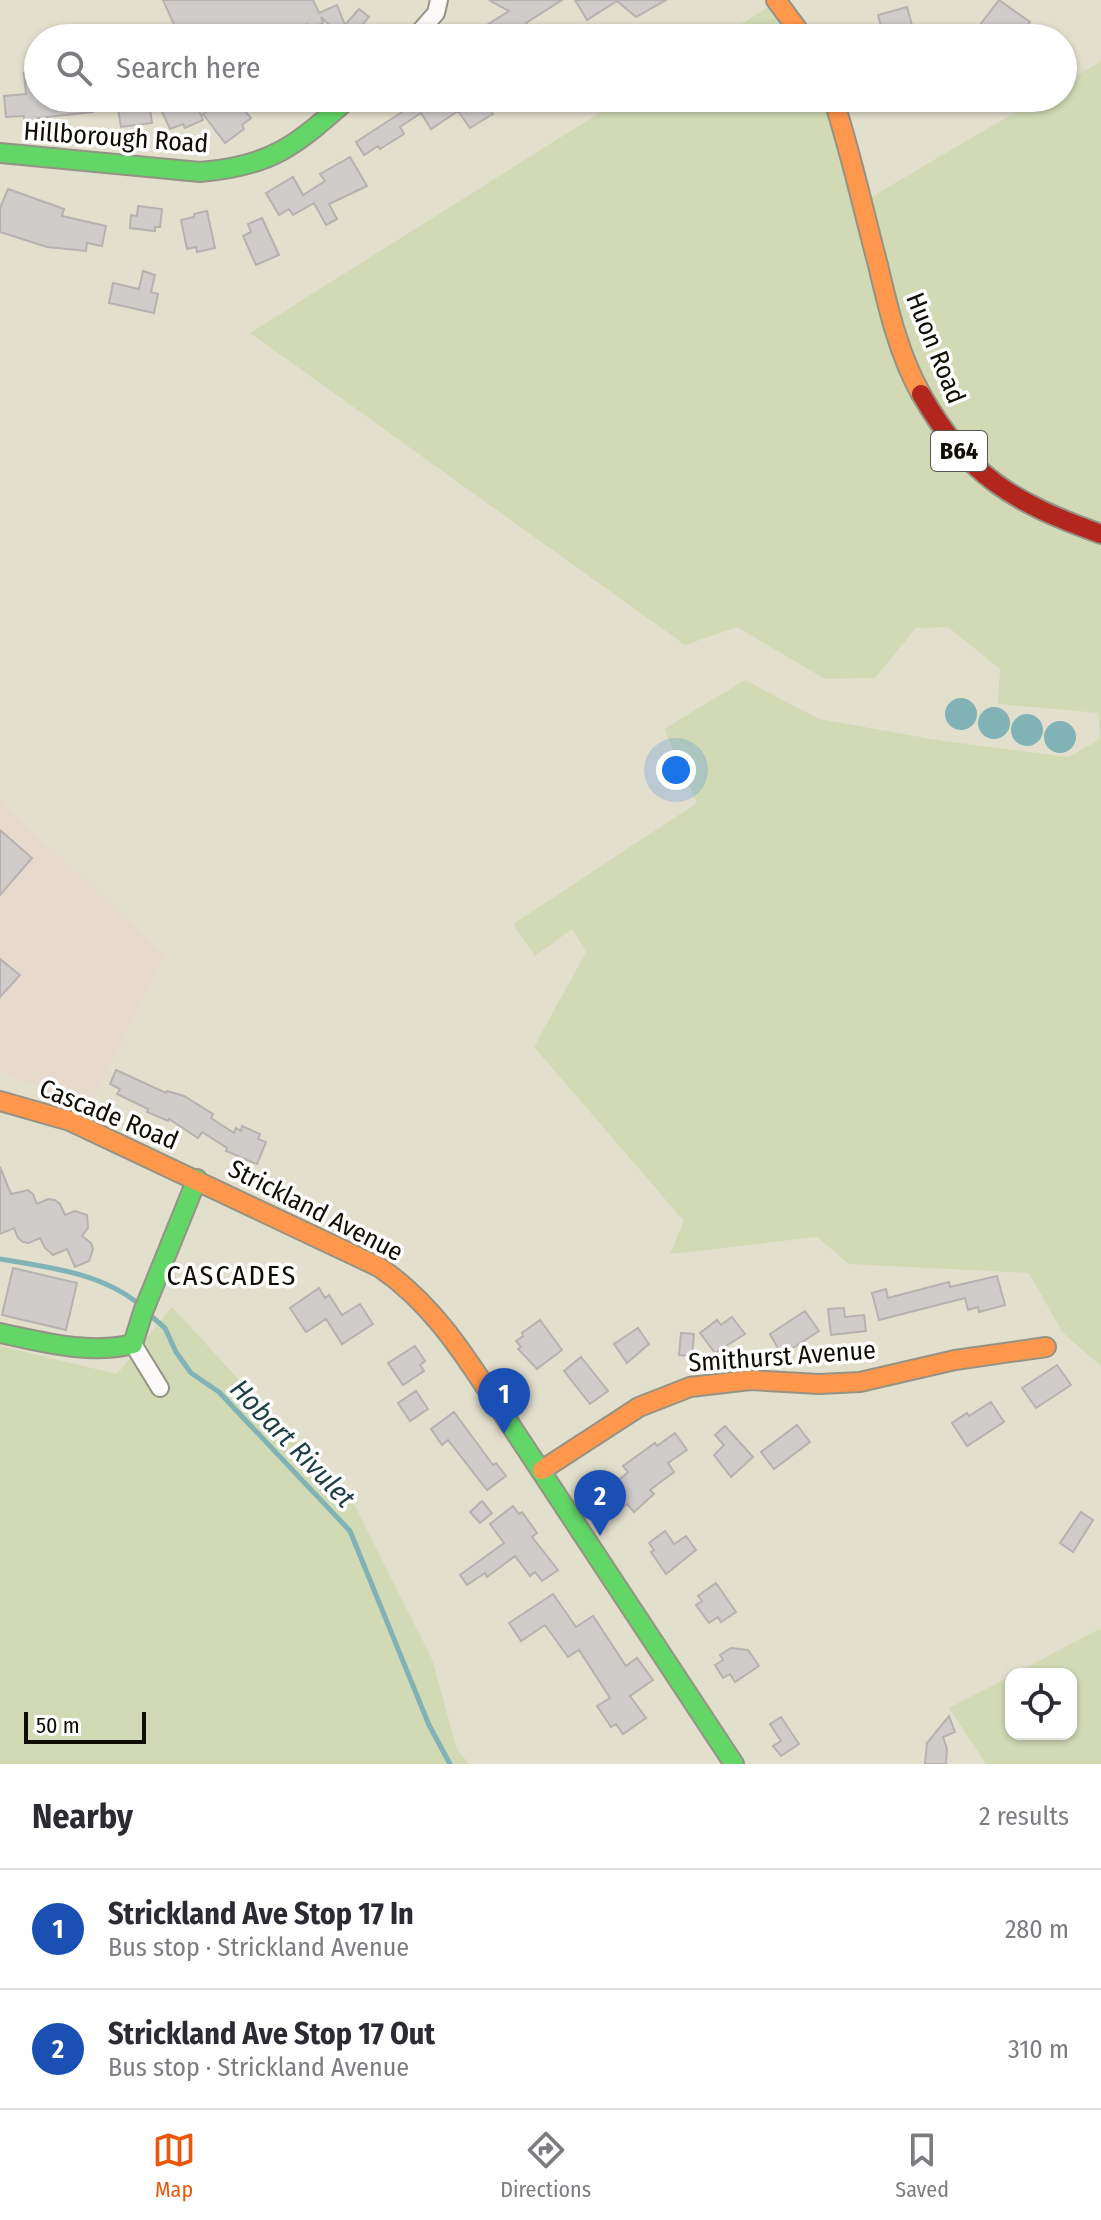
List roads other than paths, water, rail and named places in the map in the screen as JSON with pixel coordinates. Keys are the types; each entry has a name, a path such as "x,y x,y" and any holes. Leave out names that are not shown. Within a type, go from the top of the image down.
{"street":[{"path":"426,24 436,13 439,0"},
{"path":"776,0 794,24"},
{"name":"Hillborough Road","path":"0,153 200,172 228,170 262,163 286,153 333,112"},
{"name":"Huon Road","path":"838,112 894,324 933,413 957,449 990,480 1024,503 1101,534"},
{"name":"Cascade Road","path":"0,1101 70,1121 197,1179"},
{"path":"160,1388 133,1344 197,1179"},
{"name":"Strickland Avenue","path":"197,1179 366,1259 415,1293 436,1314 734,1764"},
{"path":"0,1333 36,1341 105,1348 119,1349 133,1344"},
{"name":"Smithurst Avenue","path":"542,1470 627,1412 654,1398 695,1385 751,1380 806,1385 839,1384 957,1359 1046,1347"}],"water":[{"path":"961,698 972,703 977,714 972,725 961,730 950,725 945,714 950,703"},
{"path":"994,707 1005,712 1010,723 1005,734 994,739 983,734 978,723 983,712"},
{"path":"1027,714 1038,719 1043,730 1038,741 1027,746 1016,741 1011,730 1016,719"},
{"path":"1060,721 1071,726 1076,737 1071,748 1060,753 1049,748 1044,737 1049,726"}],"waterway":[{"name":"Hobart Rivulet","path":"0,1259 92,1278 140,1305"},
{"name":"Hobart Rivulet","path":"150,1315 165,1328 176,1352 191,1373 219,1392 350,1531 429,1725 450,1764"}],"place":[{"name":"Strickland Ave Stop 17 In","path":"504,1434"},
{"name":"Strickland Ave Stop 17 Out","path":"600,1536"}],"district":[{"name":"CASCADES","path":"232,1275"}]}
